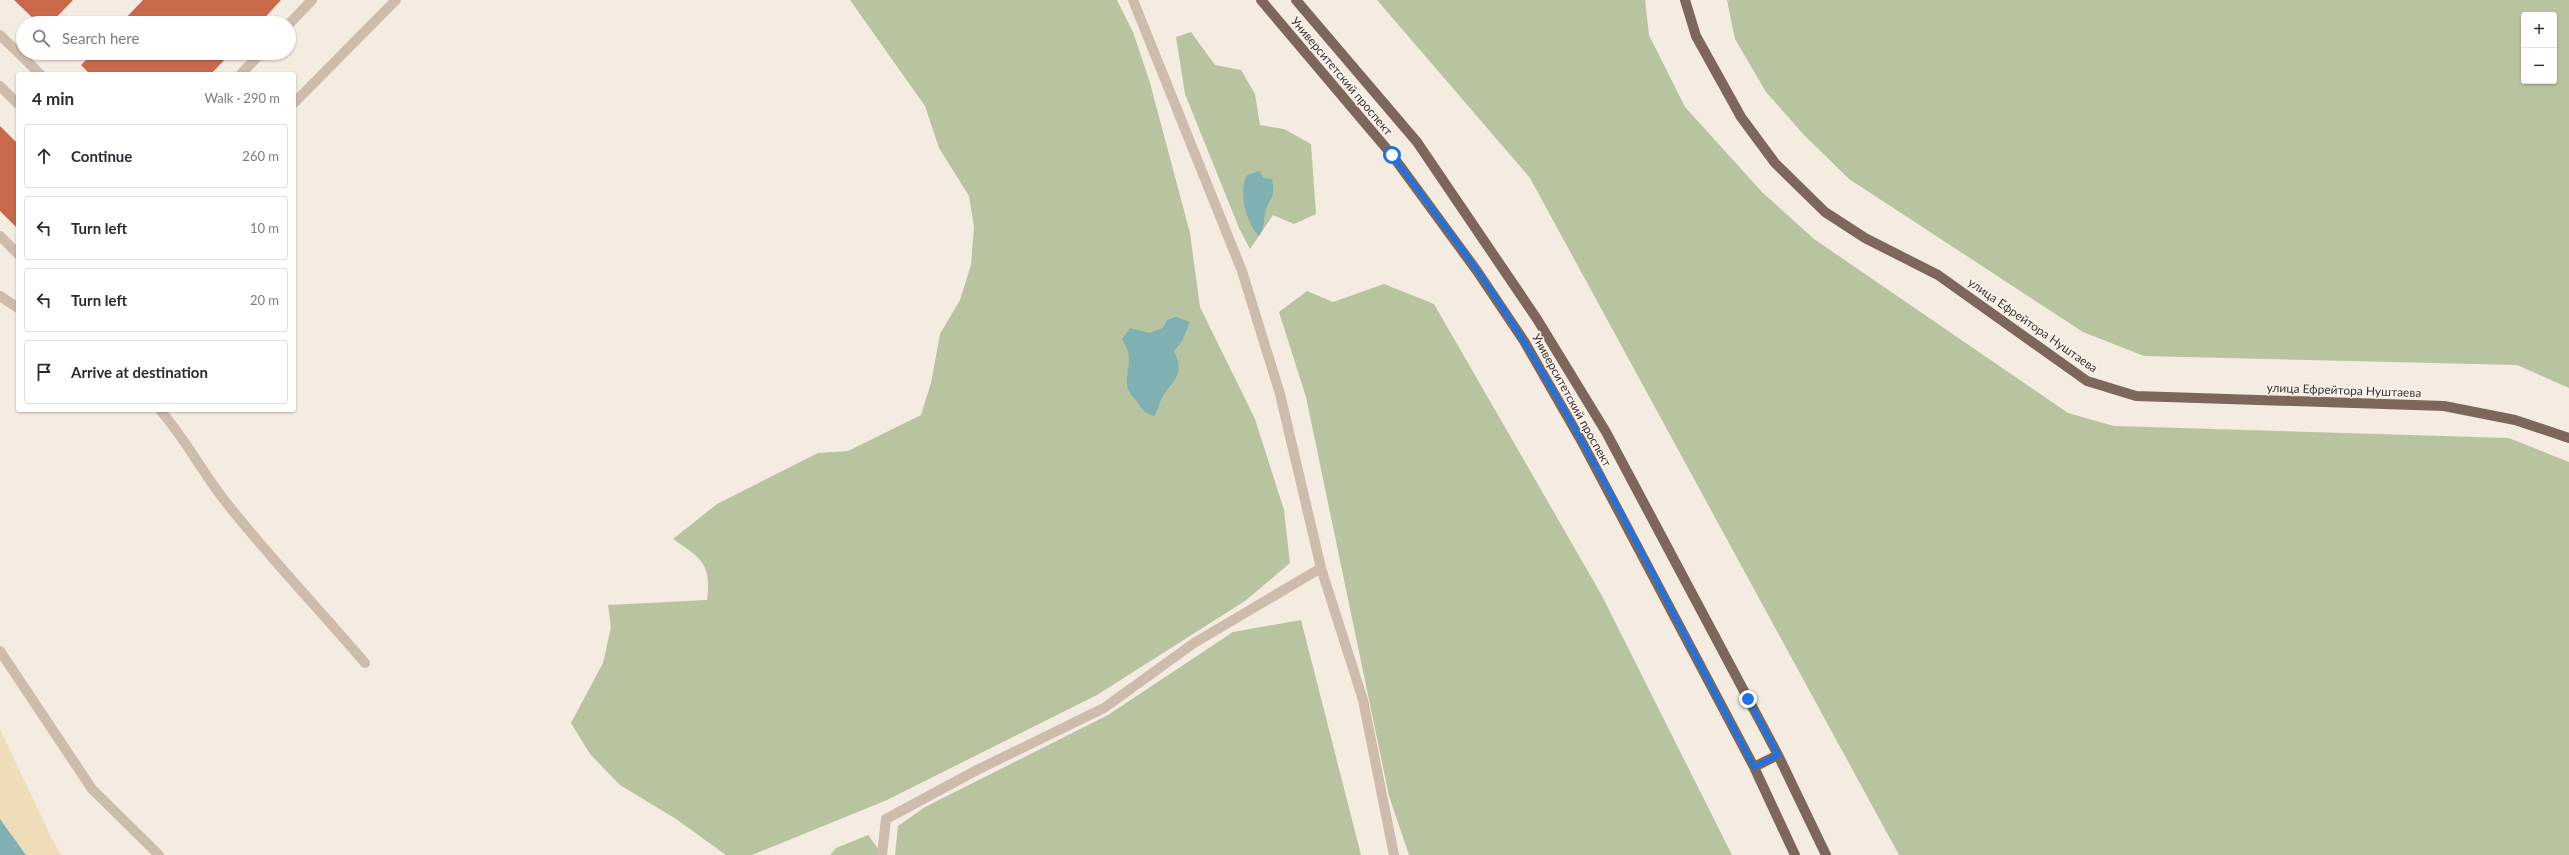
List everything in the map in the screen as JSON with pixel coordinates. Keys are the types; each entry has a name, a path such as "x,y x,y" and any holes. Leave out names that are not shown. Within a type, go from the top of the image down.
{"main road":[{"name":"Университетский проспект","path":"1261,0 1392,155 1477,271 1524,341 1582,442 1754,767 1795,855"},
{"name":"Университетский проспект","path":"1296,0 1417,142 1537,319 1606,432 1778,755 1826,855"},
{"name":"улица Ефрейтора Нуштаева","path":"1685,0 1696,36 1741,117 1775,163 1820,206 1865,238 1938,275 2087,381 2136,396 2444,406 2515,420 2569,438"},
{"path":"1754,767 1778,755"}],"lane":[{"path":"296,17 312,0"},
{"path":"296,101 396,0"},
{"path":"1133,0 1242,271 1280,394 1321,568 1363,700 1394,855"},
{"path":"0,35 16,51"},
{"path":"26,60 38,72"},
{"path":"243,72 254,60"},
{"path":"0,86 16,102"},
{"path":"0,236 16,252"},
{"path":"0,296 16,307"},
{"path":"162,412 180,433 226,502 365,663"},
{"path":"172,412 180,433"},
{"path":"882,855 886,819 977,770 1104,708 1194,643 1321,568"},
{"path":"0,651 92,789 159,855"}],"green space":[{"path":"850,0 1117,0 1133,32 1150,83 1190,233 1200,307 1255,419 1284,510 1290,563 1245,601 1097,695 887,800 752,855 726,855 676,819 620,785 590,754 571,723 603,663 611,627 608,605 707,600 708,578 706,570 691,551 673,539 717,504 818,453 848,451 921,415 931,383 940,334 960,300 971,265 974,227 969,196 939,148 925,106"},
{"path":"1377,0 1645,0 1649,35 1685,107 1762,192 1814,239 2068,413 2114,426 2509,438 2569,462 2569,855 1899,855 1530,178"},
{"path":"1727,0 2569,0 2569,388 2517,365 2144,356 2083,332 1849,179 1804,135 1766,92 1735,39"},
{"path":"1191,32 1215,65 1241,70 1255,94 1260,125 1284,129 1311,144 1316,214 1294,224 1273,215 1250,249 1239,228 1185,94 1176,37"},
{"path":"1384,284 1434,304 1601,594 1732,855 1409,855 1389,796 1306,397 1279,312 1307,291 1333,302"},
{"path":"1301,620 1361,855 895,855 898,826 925,807 1108,715 1233,632"},
{"path":"868,835 879,850 879,855 830,855 836,848"}],"sand":[{"path":"0,729 61,855 26,855 0,819"}],"water":[{"path":"1260,171 1263,178 1272,179 1273,194 1265,212 1263,226 1259,236 1250,223 1247,215 1243,198 1243,190 1247,175"},
{"path":"1176,317 1190,322 1182,341 1174,351 1179,365 1179,371 1175,380 1162,398 1154,416 1143,410 1127,387 1129,356 1122,339 1130,328 1149,333 1163,328 1167,320"},
{"path":"0,819 26,855 0,855"}],"building":[{"path":"14,0 73,0 58,16 31,16"},
{"path":"143,0 281,0 266,16 128,16"},
{"path":"86,60 224,60 213,72 88,72 81,65"},
{"path":"0,126 16,142 16,227 0,211"}],"route":[{"path":"1392,155 1477,271 1524,341 1582,442 1754,767 1778,755 1748,699"}]}
